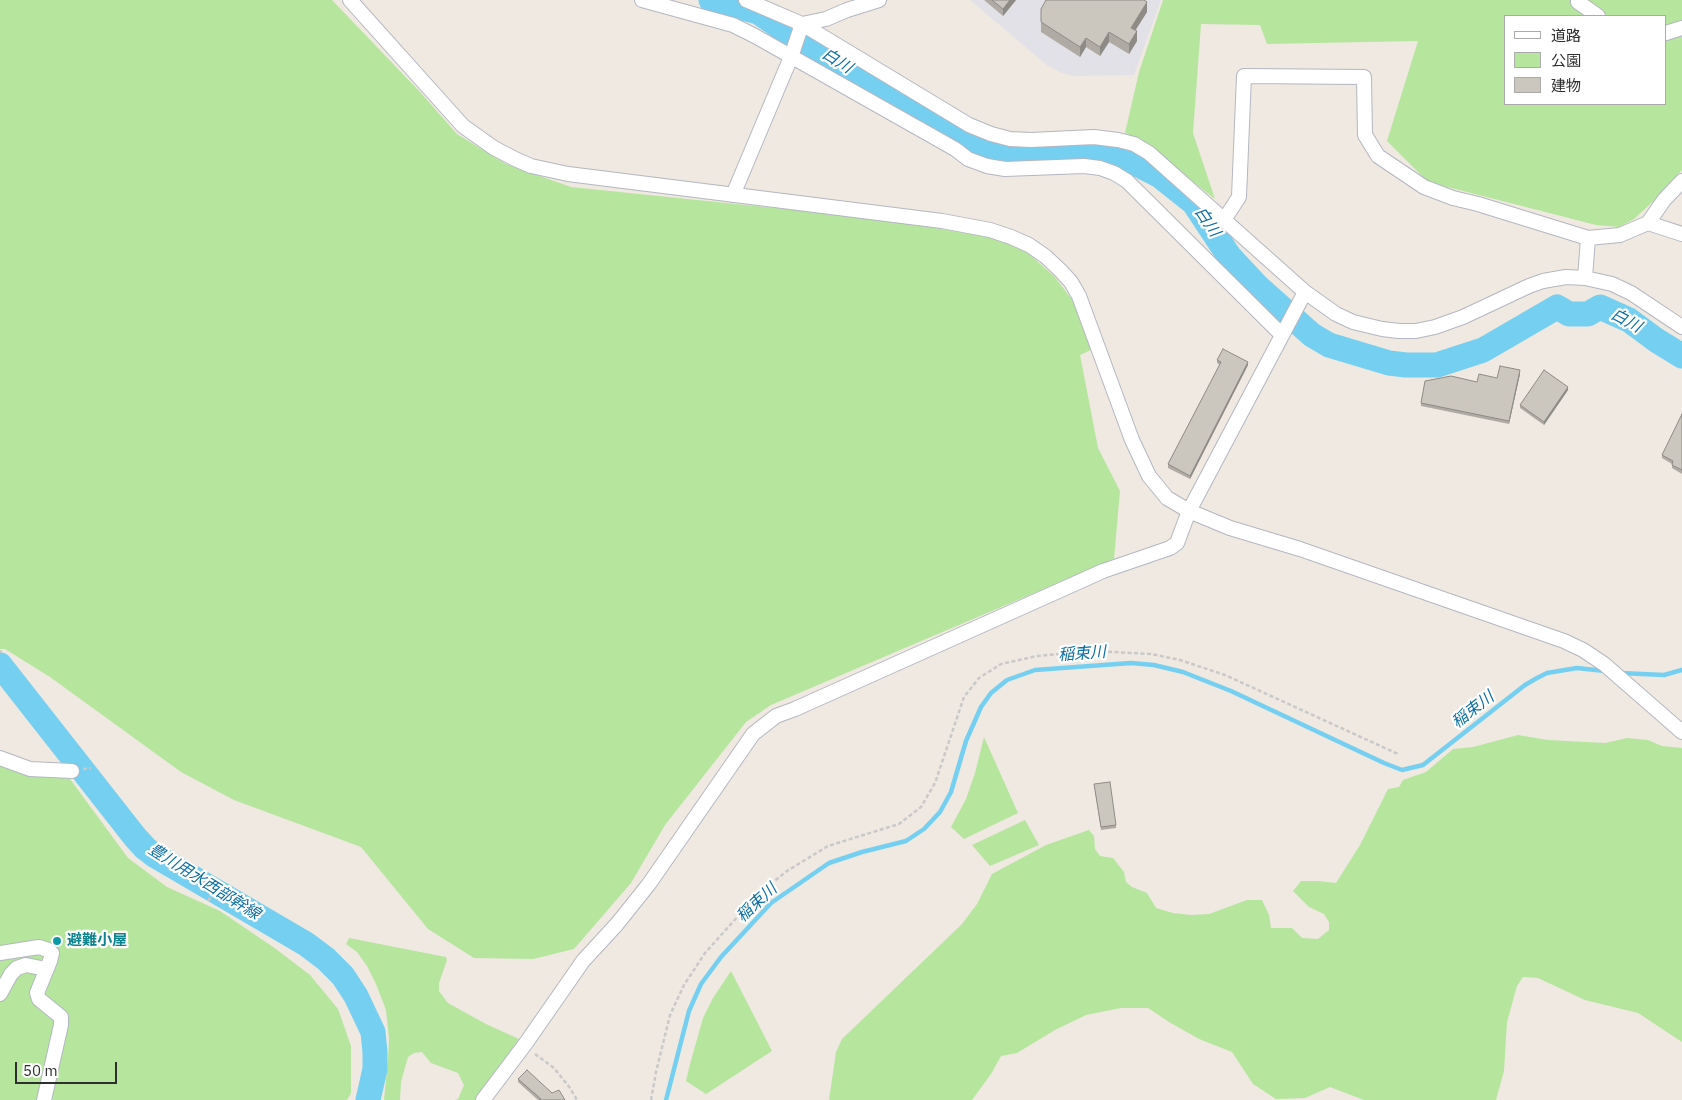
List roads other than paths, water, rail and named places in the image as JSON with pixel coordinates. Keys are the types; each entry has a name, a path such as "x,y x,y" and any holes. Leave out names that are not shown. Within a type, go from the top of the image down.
{"street":[{"path":"350,0 463,126 514,160 568,174 942,221 990,230 1011,237 1037,250 1071,282 1079,296 1132,440 1149,476 1167,498 1189,511 1230,528 1300,549 1564,641 1583,650 1604,664 1682,732"},
{"path":"642,0 733,25 968,158 987,166 1005,169 1084,166 1100,168 1114,173 1127,181 1282,335"},
{"path":"746,0 802,24 968,125 990,134 1010,139 1031,140 1094,137 1134,144 1149,153 1305,292 1336,314 1353,322 1382,330 1416,330 1435,327 1463,317 1529,286 1543,281 1566,277 1585,278 1612,284 1631,293 1682,327"},
{"path":"802,24 826,19 879,0"},
{"path":"1578,0 1578,2 1597,15"},
{"path":"733,196 791,57 802,24"},
{"path":"1667,33 1682,28"},
{"path":"1224,220 1238,196 1244,76 1364,77 1365,136 1378,156 1424,187 1453,198 1588,238 1620,235 1648,223 1664,200 1682,181"},
{"path":"1648,223 1682,234"},
{"path":"1585,278 1588,238"},
{"path":"483,1100 526,1043 583,961 617,924 649,884 753,734 776,716 1103,571 1177,544 1189,511 1305,292"},
{"path":"0,758 30,769 72,771"},
{"path":"0,952 39,947 52,953 37,994 39,999 61,1017 61,1024 44,1100"},
{"path":"1,991 17,968 26,965 46,969"}],"waterway":[{"name":"白川","path":"711,0 758,12 808,46 954,132 981,150 1008,156 1071,156 1097,152 1125,158 1160,176 1194,203 1229,256 1257,286 1312,335 1329,345 1389,363 1437,365 1483,350 1557,307 1569,314 1588,314 1600,307 1629,320 1682,356"},
{"name":"稲束川","path":"666,1100 689,1011 701,984 721,957 771,903 829,863 862,852 906,841 924,829 940,812 951,792 966,741 981,707 991,693 1007,680 1035,670 1131,663 1154,665 1183,672 1231,691 1402,770 1423,765 1525,685 1547,673 1577,668 1605,671"},
{"name":"豊川用水西部幹線","path":"0,665 145,848 306,944 326,959 343,976 356,996 373,1032 375,1069 368,1100"},
{"name":"稲束川","path":"1620,673 1664,675 1682,670"}],"place":[{"name":"避難小屋","path":"57,941"}]}
